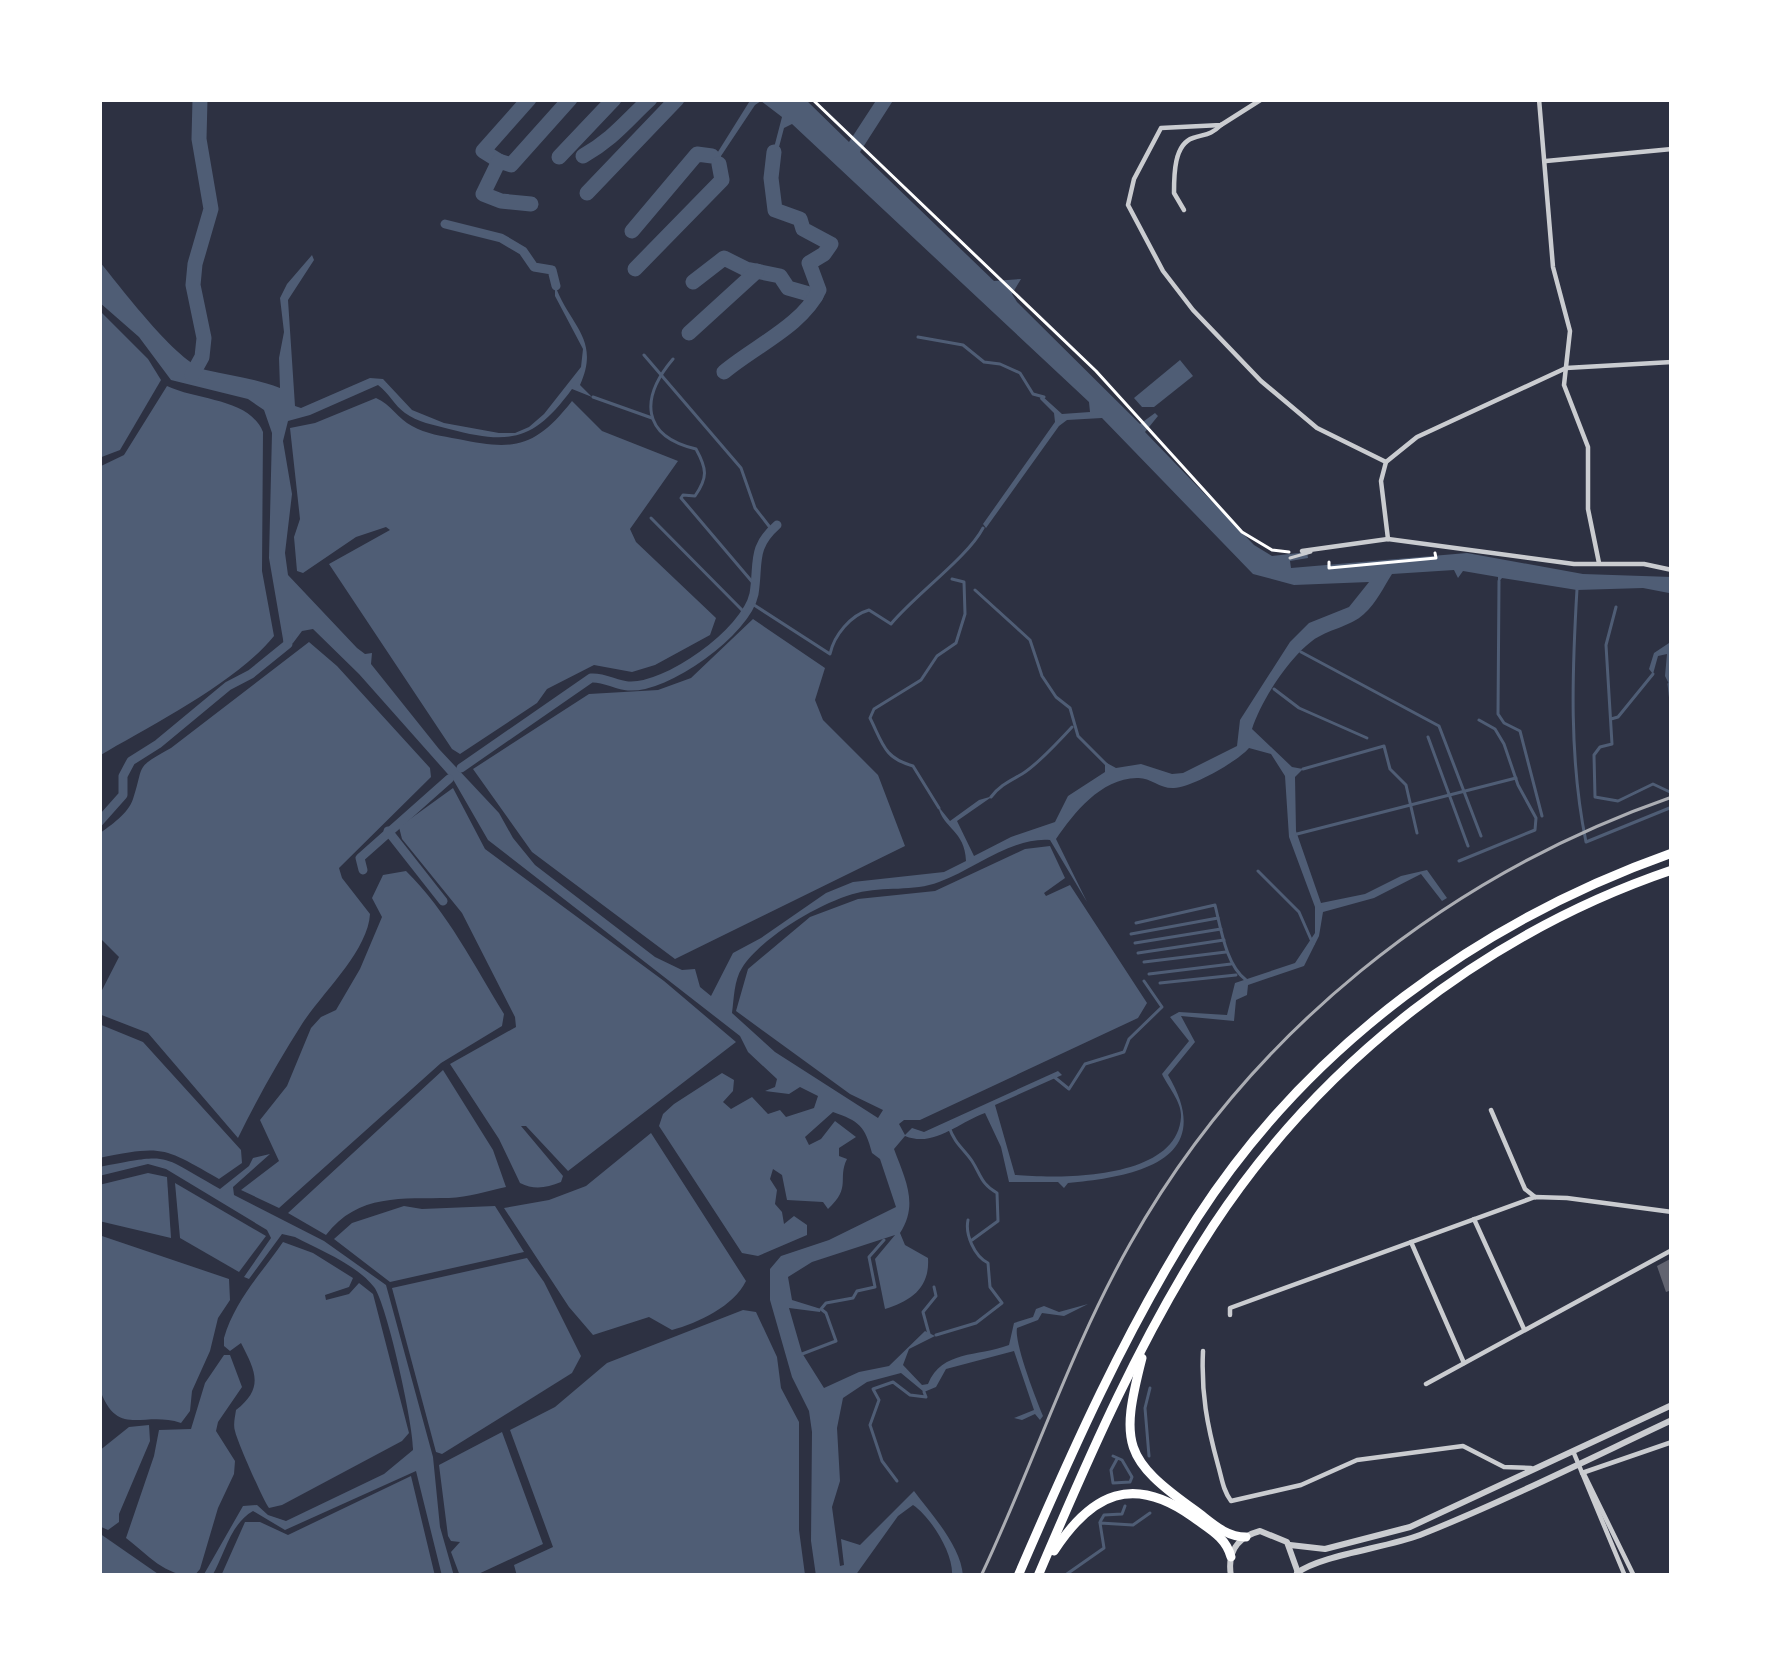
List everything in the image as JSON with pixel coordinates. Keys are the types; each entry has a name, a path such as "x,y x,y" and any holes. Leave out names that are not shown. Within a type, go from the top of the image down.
{"highway":[{"path":"1018,1576 1095,1403 1163,1275 1199,1215 1289,1101 1389,1008 1472,947 1540,908 1672,853"},
{"path":"1040,1573 1087,1462 1202,1243 1303,1110 1413,1010 1480,963 1549,922 1672,870"},
{"path":"1147,1340 1128,1418 1139,1463 1156,1482 1225,1532 1246,1537"},
{"path":"1040,1573 1081,1514 1105,1499 1135,1493 1150,1494 1180,1508 1222,1538 1231,1557"}],"street":[{"path":"1184,210 1174,193 1181,145 1186,139 1214,133 1262,99"},
{"path":"1539,99 1553,267 1570,331 1564,385 1588,447 1588,509 1599,563"},
{"path":"1221,125 1161,128 1134,178 1128,206 1163,271 1192,310 1261,381 1317,428 1386,462"},
{"path":"1544,161 1672,148"},
{"path":"1388,539 1381,482 1386,462 1417,437 1566,368 1672,362"},
{"path":"1302,551 1388,539 1574,564 1644,564 1672,570"},
{"path":"1491,1110 1525,1189 1535,1197"},
{"path":"1230,1315 1230,1308 1535,1197 1672,1211"},
{"path":"1474,1219 1525,1331"},
{"path":"1411,1242 1465,1364"},
{"path":"1426,1384 1672,1250"},
{"path":"1203,1351 1201,1392 1206,1426 1224,1492 1231,1501 1301,1485 1357,1460 1463,1446 1504,1467 1537,1468"},
{"path":"1232,1576 1231,1557 1246,1537 1270,1532 1290,1545 1325,1549 1394,1532 1672,1405"},
{"path":"1290,1545 1296,1574 1315,1562 1417,1536 1672,1420"},
{"path":"1582,1473 1672,1442"},
{"path":"1573,1450 1625,1576"},
{"path":"1582,1473 1590,1480 1634,1576"}],"lane":[{"path":"1290,558 1315,549"}],"path":[{"path":"812,99 1096,370 1242,532 1272,550 1302,551"},
{"path":"1329,562 1329,568 1436,558 1436,553"}],"water":[{"path":"751,99 805,99 849,142 877,99 894,99 860,152 994,281 1021,279 1012,294 1017,302 1140,424 1155,413 1158,416 1145,432 1254,545 1272,556 1307,552 1308,558 1290,561 1291,568 1467,553 1583,574 1672,577 1669,684 1667,654 1658,656 1653,674 1649,669 1654,653 1669,643 1669,593 1643,588 1577,590 1502,578 1498,583 1498,577 1463,571 1458,578 1454,570 1392,574 1364,614 1318,637 1294,658 1252,729 1292,767 1303,769 1295,777 1296,831 1321,903 1365,894 1401,876 1427,870 1447,898 1442,901 1421,874 1374,898 1323,912 1319,936 1304,966 1248,985 1247,995 1236,1000 1234,1021 1181,1016 1195,1042 1168,1075 1181,1104 1183,1127 1176,1145 1162,1159 1143,1169 1068,1183 1064,1188 1058,1182 1009,1182 1001,1147 985,1113 926,1139 905,1136 894,1149 909,1202 900,1233 905,1245 928,1258 926,1278 917,1292 885,1309 875,1259 895,1235 812,1262 788,1277 792,1300 821,1309 789,1308 802,1353 824,1388 859,1372 889,1366 925,1331 935,1336 909,1349 903,1365 922,1385 928,1384 951,1360 1009,1345 1014,1323 1033,1317 1036,1309 1044,1306 1059,1312 1088,1304 1064,1316 1042,1313 1038,1320 1017,1328 1022,1358 1043,1416 1040,1420 1035,1414 1014,1418 1034,1410 1014,1351 946,1369 936,1387 924,1392 901,1373 867,1382 843,1398 837,1428 840,1481 832,1507 840,1566 844,1565 841,1539 860,1545 914,1491 951,1542 963,1576 952,1576 940,1538 913,1505 898,1516 855,1576 816,1576 809,1411 792,1377 770,1300 770,1269 781,1256 829,1240 896,1207 880,1159 872,1153 863,1131 833,1112 805,1137 809,1145 821,1139 835,1121 856,1137 839,1148 839,1156 847,1159 842,1189 828,1209 823,1202 787,1200 782,1175 773,1169 775,1204 784,1224 794,1216 807,1225 807,1235 758,1256 742,1253 659,1126 663,1114 722,1073 734,1080 733,1091 723,1102 731,1109 752,1097 768,1114 780,1110 786,1117 814,1108 818,1096 800,1087 789,1094 765,1091 775,1087 777,1079 748,1052 740,1036 488,840 454,781 313,629 284,645 269,558 272,433 264,410 248,399 171,380 139,337 99,302 99,261 194,365 280,388 284,332 280,298 312,255 314,260 288,300 295,406 301,408 370,378 383,379 412,410 444,423 515,433 544,414 581,367 583,349 555,296 555,285 585,344 586,369 580,385 592,397 572,389 532,429 505,437 489,437 432,425 405,413 378,385 288,421 283,441 292,494 285,553 288,575 357,648 372,653 371,664 439,749 499,813 535,865 655,957 682,970 695,969 700,987 711,996 733,953 826,893 853,882 944,872 966,861 962,843 938,806 950,821 993,796 957,821 974,856 1055,822 1068,796 1105,772 1105,762 1116,768 1141,764 1183,773 1237,746 1240,720 1290,642 1309,623 1349,607 1369,582 1294,585 1253,574 1102,418 1067,420 1059,426 986,528 983,524 1055,422 1041,395 1062,414 1090,412 1089,402 792,124 784,128 773,170 769,167 782,117 761,101 721,156 722,180 715,181 719,168 715,159 694,154 702,150 716,155","holes":["1249,748 1271,754 1285,776 1289,837 1315,907 1315,933 1295,963 1235,983 1227,1015 1179,1012 1170,1017 1189,1041 1162,1074 1181,1117 1175,1138 1139,1164 1087,1175 1015,1175 995,1105 1062,1075 1058,1071 924,1132 912,1128 905,1135 899,1124 920,1120 1138,1018 1147,1003 1070,885 1044,893 1065,878 1050,846 1025,849 935,891 858,899 810,917 748,969 736,1011 850,1094 883,1110 878,1118 775,1052 732,1013 737,978 751,956 777,933 827,904 867,891 929,885 1036,840 1050,840 1087,902 1056,839 1089,799 1111,784 1137,778 1182,787 1214,773"]},
{"path":"99,310 148,359 161,380 120,450 99,458"},
{"path":"1180,360 1193,376 1154,407 1142,407 1134,398"},
{"path":"167,386 235,406 263,432 262,571 274,636 216,686 99,756 99,467 124,455"},
{"path":"376,398 423,431 494,445 534,437 572,401 602,431 678,461 630,529 636,542 716,618 710,635 632,672 594,665 547,689 537,703 460,754 452,749 329,564 390,530 386,527 356,537 303,573 297,571 294,537 300,519 290,428"},
{"path":"753,619 825,668 815,700 823,720 878,775 905,846 675,959 532,852 473,769 589,694 658,690 691,678"},
{"path":"309,642 430,768 431,777 339,868 370,914 367,928 353,957 293,1038 238,1138 148,1033 99,1014 99,996 119,957 99,937 99,834 127,810 145,764"},
{"path":"453,788 485,849 664,981 736,1042 568,1171 521,1126 563,1176 550,1186 520,1183 499,1139 450,1064 516,1027 462,913 402,839 399,827"},
{"path":"406,871 460,940 504,1014 502,1026 441,1063 279,1208 241,1190 279,1161 260,1120 287,1086 311,1028 336,1010 360,969 382,917 372,898 383,875"},
{"path":"99,1024 143,1042 241,1150 242,1163 219,1179 186,1160 151,1150 99,1158"},
{"path":"443,1070 493,1150 506,1187 367,1205 339,1221 326,1235 288,1213"},
{"path":"651,1133 746,1281 724,1306 682,1327 672,1330 649,1317 593,1335 504,1208 549,1200 586,1186"},
{"path":"270,1154 233,1187 234,1195 324,1241 386,1285 433,1457 440,1527 454,1576 442,1576 416,1471 285,1530 253,1511 233,1531 212,1576 203,1576 243,1506 257,1505 286,1521 384,1474 413,1450 379,1298 357,1271 282,1234 249,1279 244,1277 271,1238 267,1230 166,1169 148,1164 99,1176 99,1167 164,1160 220,1189 253,1158"},
{"path":"148,1173 167,1177 171,1238 99,1221 99,1185"},
{"path":"175,1183 266,1236 239,1272 180,1238"},
{"path":"404,1206 495,1206 524,1252 390,1282 334,1239 352,1223"},
{"path":"99,1235 229,1279 230,1300 218,1318 192,1391 190,1411 181,1423 123,1418 106,1403 99,1387"},
{"path":"283,1242 313,1253 353,1278 349,1287 325,1295 326,1300 349,1294 359,1283 373,1294 409,1433 402,1441 269,1508 234,1429 236,1410 254,1387 253,1371 241,1343 230,1351 224,1338 242,1299"},
{"path":"527,1258 581,1356 572,1373 442,1454 436,1452 392,1288"},
{"path":"743,1310 756,1312 777,1357 781,1388 799,1422 799,1530 805,1575 517,1576 514,1565 553,1547 510,1430 555,1407 607,1363"},
{"path":"224,1355 230,1355 242,1387 216,1431 235,1461 234,1474 218,1508 200,1569 194,1576 184,1575 157,1563 126,1538 159,1430 191,1429 205,1383"},
{"path":"149,1425 150,1441 119,1522 108,1530 99,1526 99,1451 129,1427"},
{"path":"502,1432 543,1544 474,1576 460,1576 451,1552 460,1542 448,1536 439,1465"},
{"path":"411,1476 435,1576 221,1576 245,1522 260,1522 288,1535"},
{"path":"99,1533 161,1576 99,1576"}],"building":[{"path":"1672,1258 1672,1290 1666,1292 1657,1266"}],"waterway":[{"path":"192,375 202,357 204,338 193,285 195,264 211,209 199,139 200,99"},
{"path":"499,161 483,151 529,99"},
{"path":"531,204 483,194 499,161 511,165 570,99"},
{"path":"559,157 614,99"},
{"path":"583,156 650,99"},
{"path":"587,193 677,99"},
{"path":"724,372 812,303 819,290 809,263 831,244 803,229 800,219 775,210 774,152"},
{"path":"632,231 697,154 712,156"},
{"path":"635,269 722,180 719,164"},
{"path":"445,224 501,238 523,251 534,267 552,270 556,286"},
{"path":"693,282 724,258 746,269 780,276 788,288 816,296"},
{"path":"689,333 757,271"},
{"path":"918,337 963,345 984,362 1020,373 1033,394 1044,397"},
{"path":"644,355 741,468 755,508 772,530"},
{"path":"673,359 655,388 652,414 665,435 696,449 704,473 695,496 681,498 754,584"},
{"path":"593,397 652,418"},
{"path":"651,518 744,612"},
{"path":"461,768 591,678 628,686 644,684 682,668 721,641 748,609 760,549 777,525"},
{"path":"751,603 830,654 844,627 862,613 869,610 891,624 966,551 983,528"},
{"path":"939,808 913,766 885,749 870,718 874,709 921,680 937,656 956,643 965,614 964,582 952,579"},
{"path":"1499,581 1498,714 1520,731 1542,816"},
{"path":"1577,589 1574,748 1586,842 1672,807"},
{"path":"975,590 1030,640 1042,676 1070,708 1078,736 1107,765"},
{"path":"1616,607 1606,645 1612,744 1600,747 1594,755 1595,797 1618,801 1653,784 1672,793"},
{"path":"99,822 123,795 123,776 131,761 228,686 251,674 288,644 288,636"},
{"path":"1301,652 1439,726 1481,836"},
{"path":"1611,719 1618,717 1653,674"},
{"path":"1669,684 1672,711"},
{"path":"1274,689 1299,708 1367,738"},
{"path":"1459,861 1535,830 1536,818 1504,744 1495,729 1479,720"},
{"path":"991,797 1034,765 1072,727"},
{"path":"1428,737 1468,846"},
{"path":"1303,769 1384,746 1390,769 1406,785 1417,833"},
{"path":"1297,834 1516,778"},
{"path":"363,870 360,858 449,779"},
{"path":"388,831 443,901"},
{"path":"1258,871 1299,912 1313,944"},
{"path":"1136,923 1215,905 1229,956 1246,980"},
{"path":"1131,934 1218,918"},
{"path":"1135,943 1221,929"},
{"path":"1138,953 1224,940"},
{"path":"1144,962 1226,952"},
{"path":"1149,974 1231,964"},
{"path":"1160,983 1236,975"},
{"path":"1053,1076 1069,1089 1085,1064 1124,1052 1129,1039 1162,1007 1144,981"},
{"path":"949,1127 984,1183 997,1193 998,1221 972,1240"},
{"path":"936,1335 976,1323 1002,1303 990,1287 988,1263 972,1244 968,1220"},
{"path":"802,1354 836,1341 821,1309 826,1303 853,1298 857,1291 875,1287 869,1257 884,1240"},
{"path":"929,1334 923,1312 936,1296 934,1287"},
{"path":"897,1481 882,1461 870,1425 879,1400 873,1389 893,1382 910,1395 926,1397 924,1392"},
{"path":"1149,1456 1145,1408 1150,1388"},
{"path":"1113,1456 1122,1460 1130,1482 1113,1483 1111,1470 1117,1459"},
{"path":"1100,1522 1104,1515 1122,1514 1125,1506"},
{"path":"1064,1576 1104,1548 1100,1523 1133,1525 1150,1513"}],"railway":[{"path":"981,1576 1070,1367 1130,1244 1178,1168 1233,1097 1293,1031 1360,971 1432,918 1588,830 1672,797"}]}
